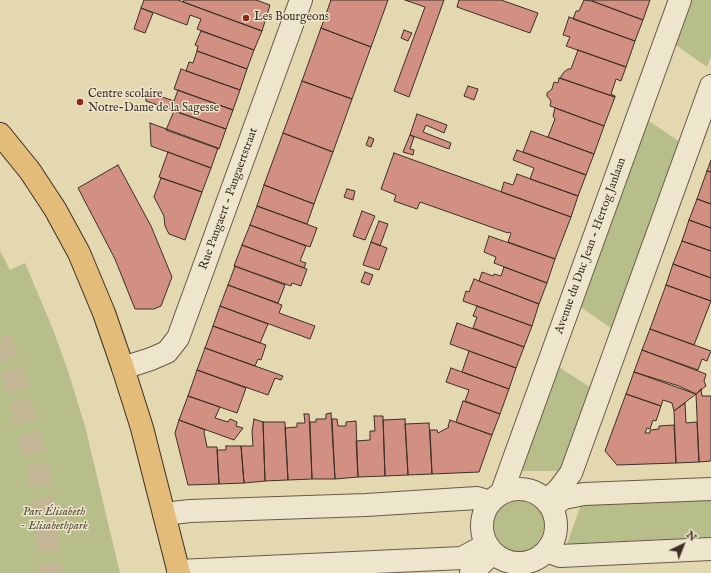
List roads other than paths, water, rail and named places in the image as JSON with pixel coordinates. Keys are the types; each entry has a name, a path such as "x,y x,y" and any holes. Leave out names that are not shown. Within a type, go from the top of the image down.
{"main road":[{"path":"0,134 30,171 55,209 79,253 106,317 142,428 179,572"}],"street":[{"name":"Rue Pangaert - Pangaertstraat","path":"123,368 167,352 178,338 301,0"},
{"name":"Avenue du Duc Jean - Hertog Janlaan","path":"496,497 506,478 680,0"},
{"path":"549,504 571,473 711,86"},
{"path":"164,514 190,511 366,505 496,497 518,489 534,492 549,504 556,522 554,538 537,561"},
{"path":"549,504 564,498 584,494 711,489"},
{"path":"496,497 483,515 482,530 490,549 506,561 520,563 560,556 711,549"},
{"path":"179,572 462,558 490,549"},
{"path":"471,573 490,549"}],"tunnel":[{"path":"0,338 13,374 36,462 46,516 51,573"}],"place":[{"name":"Les Bourgeons","path":"246,18"},
{"name":"Centre scolaire Notre-Dame de la Sagesse","path":"80,102"}],"park label":[{"name":"Parc Élisabeth - Elisabethpark","path":"54,520"}]}
